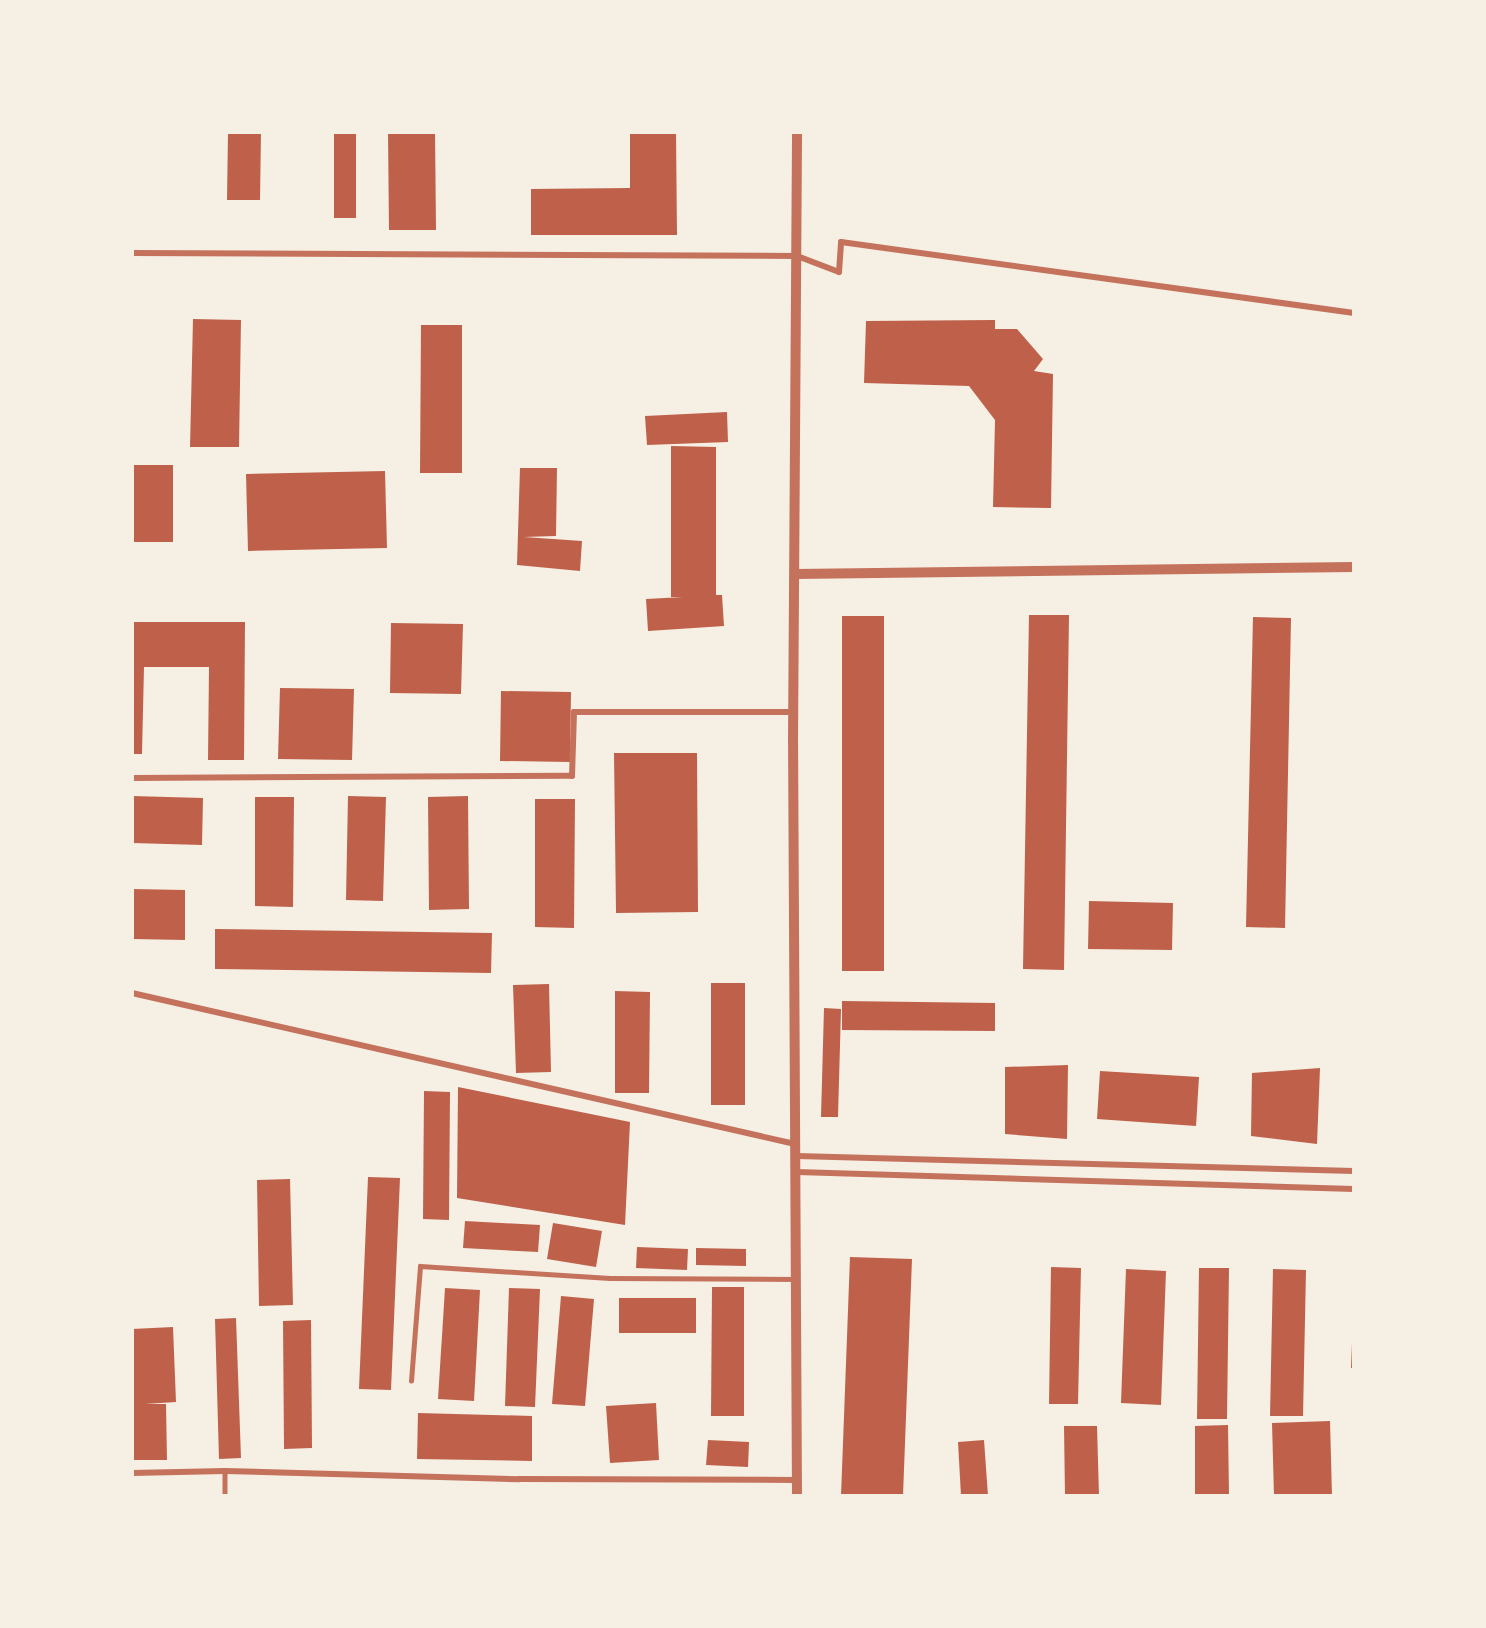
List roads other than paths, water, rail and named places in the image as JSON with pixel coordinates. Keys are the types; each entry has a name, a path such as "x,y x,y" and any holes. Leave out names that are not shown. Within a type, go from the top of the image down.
{"street":[{"path":"797,132 793,712 797,1496"},
{"path":"132,253 797,256 839,272 840,242 1354,313"},
{"path":"795,574 1354,567"},
{"path":"132,778 572,776 574,712 793,712"},
{"path":"132,993 797,1150 1354,1171"},
{"path":"797,1172 1354,1189"},
{"path":"132,1473 225,1471 519,1479 797,1480"}],"lane":[{"path":"411,1381 420,1266 610,1278 797,1279"},
{"path":"225,1471 225,1496"}]}
